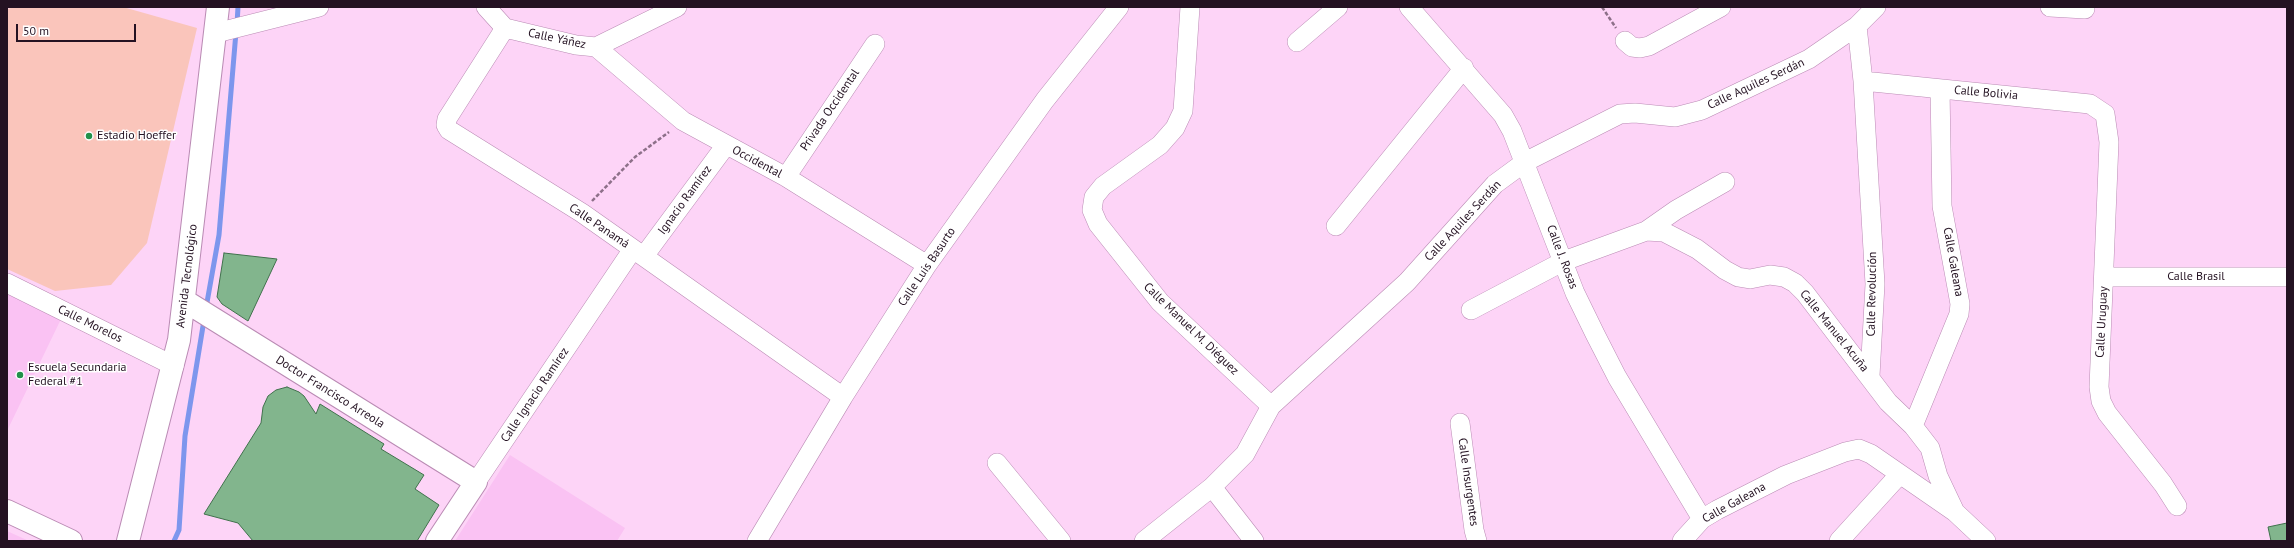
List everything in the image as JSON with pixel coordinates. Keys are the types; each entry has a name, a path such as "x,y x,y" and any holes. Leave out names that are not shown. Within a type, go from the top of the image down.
{"main road":[{"name":"Avenida Tecnológico","path":"128,541 174,366 185,301 218,7"},
{"name":"Doctor Francisco Arreola","path":"185,301 476,482"},
{"name":"Calle Ignacio Ramírez","path":"437,541 476,482"},
{"path":"7,511 71,541"}],"street":[{"path":"216,33 319,7"},
{"path":"486,7 505,28"},
{"name":"Calle Yáñez","path":"505,28 576,45 596,47 677,7"},
{"name":"Calle Luis Basurto","path":"757,541 844,397 927,265 1045,100 1119,7"},
{"name":"Calle Manuel M. Diéguez","path":"1190,7 1183,110 1175,128 1160,145 1103,186 1094,197 1092,210 1098,224 1160,302 1271,406"},
{"path":"1297,42 1338,7"},
{"name":"Calle J. Rosas","path":"1410,7 1504,115 1525,162 1588,320 1617,377 1702,519"},
{"path":"1625,41 1632,47 1640,48 1649,46 1721,7"},
{"name":"Calle Aquiles Serdán","path":"1144,541 1212,487 1245,454 1271,406 1407,282 1494,184 1525,162 1620,114 1635,113 1675,117 1702,110 1809,58 1857,26 1876,7"},
{"path":"2050,7 2085,9"},
{"name":"Calle Revolución","path":"1857,26 1863,81 1875,284 1870,376"},
{"name":"Calle Panamá","path":"505,28 447,119 446,125 449,130 582,213 844,397"},
{"name":"Privada Occidental","path":"786,177 875,44"},
{"name":"Occidental","path":"596,47 683,121 786,177 927,265"},
{"path":"1336,226 1464,68"},
{"name":"Calle Bolivia","path":"1863,81 2090,104 2105,114"},
{"name":"Calle Galeana","path":"1913,426 1958,314 1960,304 1942,197 1940,89"},
{"name":"Calle Uruguay","path":"2105,114 2110,142 2099,386 2101,401 2107,413 2163,484 2177,506"},
{"name":"Ignacio Ramírez","path":"639,252 726,145"},
{"name":"Calle Manuel Acuña","path":"1471,310 1564,262 1646,231 1676,210 1725,182"},
{"name":"Calle Manuel Acuña","path":"1646,231 1664,232 1697,249 1725,270 1738,276 1750,279 1770,275 1784,277 1795,283 1870,376"},
{"name":"Calle Ignacio Ramírez","path":"476,482 639,252"},
{"name":"Calle Brasil","path":"2105,277 2287,276"},
{"name":"Calle Morelos","path":"7,283 174,366"},
{"path":"1870,376 1888,402 1913,426 1930,448 1938,476 1955,512"},
{"name":"Calle Insurgentes","path":"1460,423 1474,530 1477,541"},
{"name":"Calle Galeana","path":"1682,541 1702,519 1786,475 1845,452 1859,449 1872,454 1900,474"},
{"path":"997,463 1061,541"},
{"path":"1839,541 1900,474 1955,512 1986,541"},
{"path":"1212,487 1254,541"}],"path":[{"path":"1602,7 1625,41"},
{"path":"582,213 602,189 636,157 683,121"}],"shaded area":[{"name":"Estadio Hoeffer","path":"15,7 123,7 197,28 147,243 111,285 55,291 7,269 7,9"},
{"name":"Escuela Secundaria Federal #1","path":"7,294 61,319 7,431"},
{"path":"510,455 625,528 617,541 455,541"},
{"path":"7,531 29,541 7,541"}],"building":[{"path":"224,253 277,259 248,321 222,304 217,297"},
{"path":"287,387 304,396 316,414 320,404 384,444 381,449 424,475 415,489 439,505 417,541 253,541 238,523 204,514 261,423 263,407 268,396 276,390"},
{"path":"2287,523 2287,541 2271,541 2268,527"}],"waterway":[{"path":"237,24 238,7"},
{"path":"206,308 219,235 236,32"},
{"path":"174,541 179,530 185,436 204,320"}],"place":[{"name":"Estadio Hoeffer","path":"89,136"},
{"name":"Escuela Secundaria Federal #1","path":"20,375"}]}
